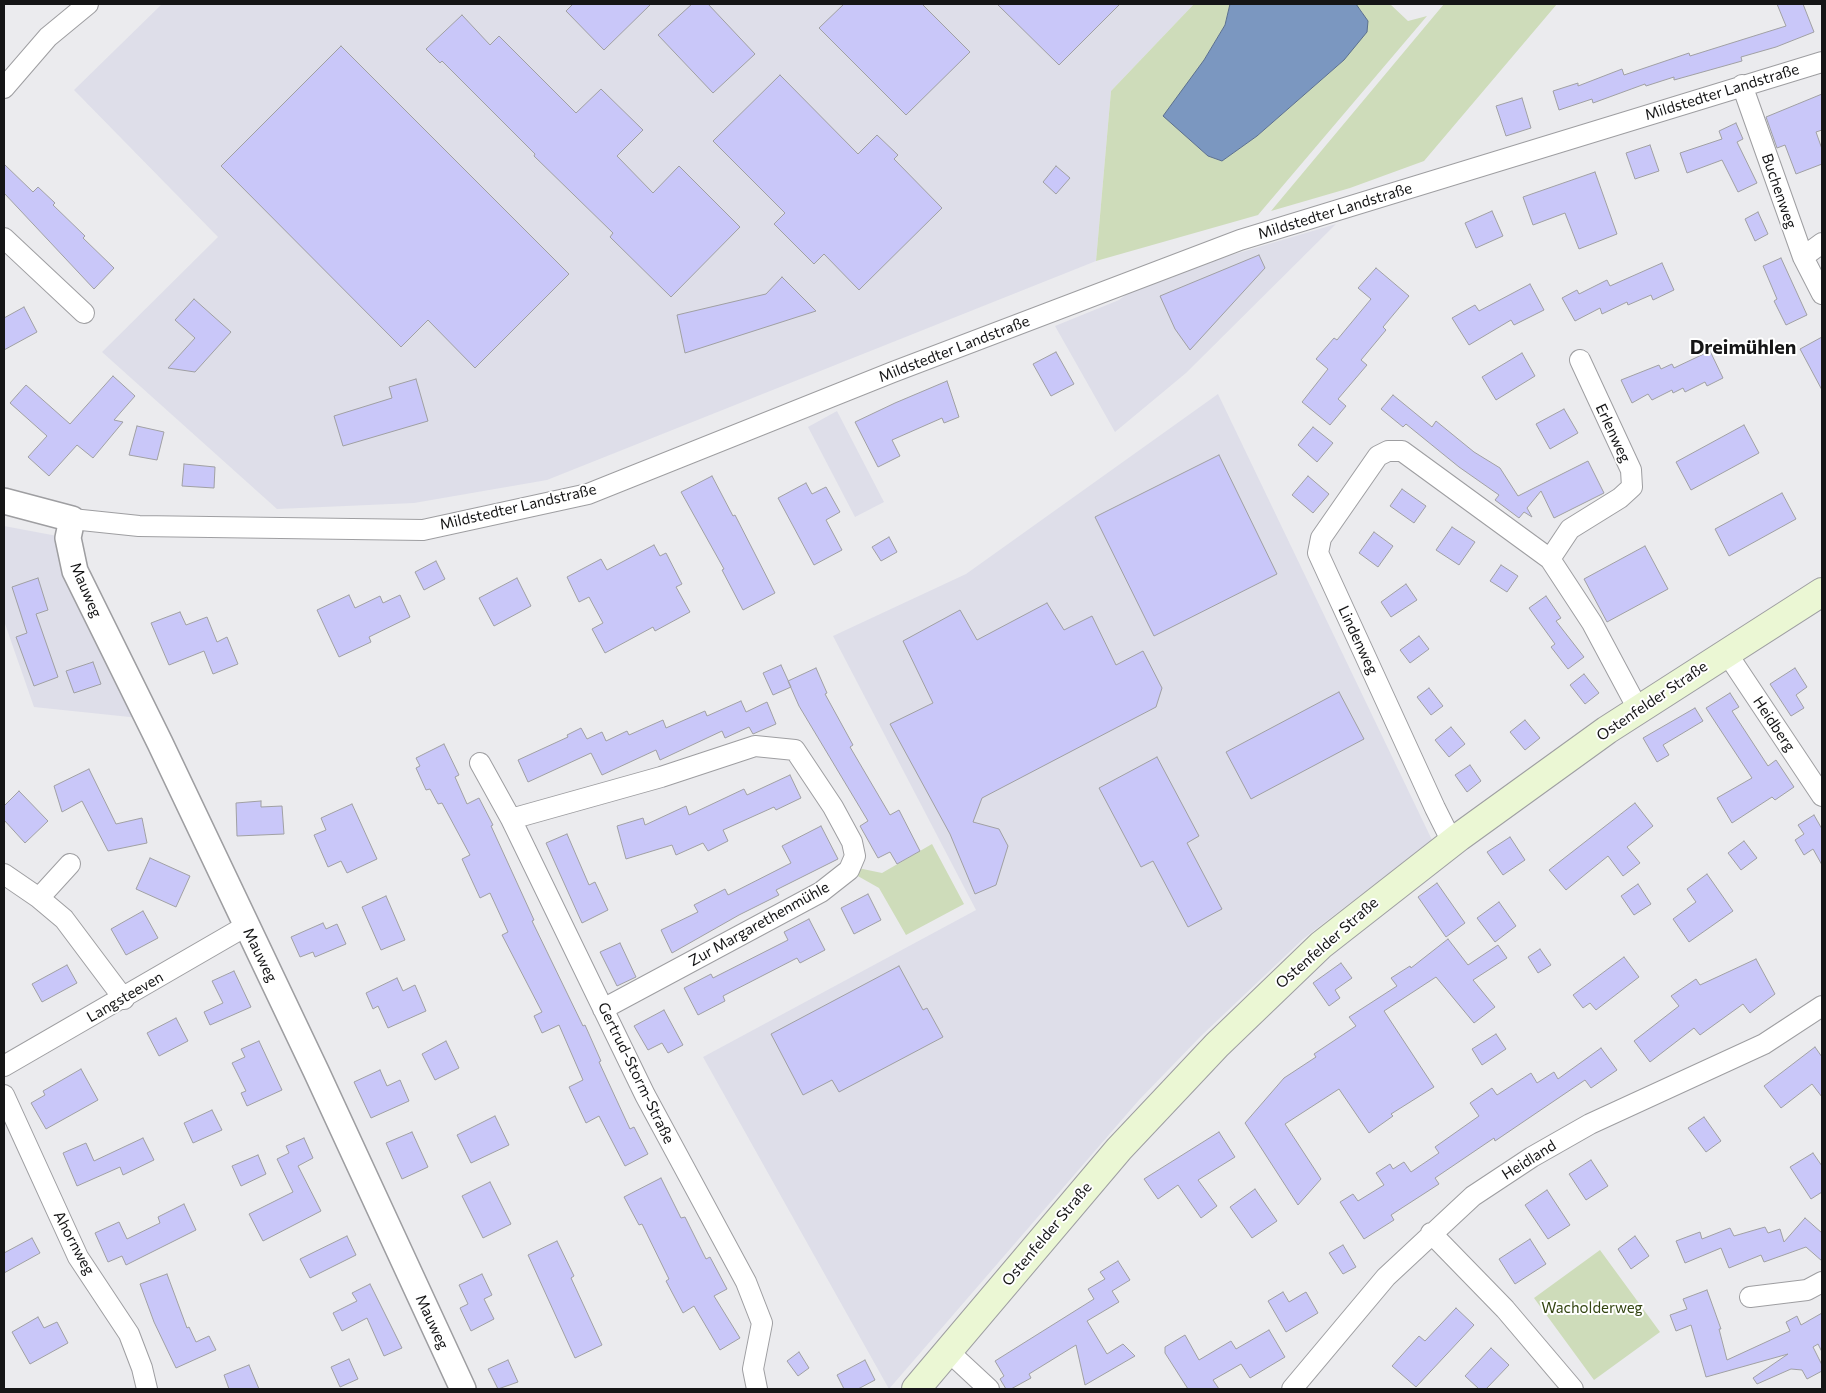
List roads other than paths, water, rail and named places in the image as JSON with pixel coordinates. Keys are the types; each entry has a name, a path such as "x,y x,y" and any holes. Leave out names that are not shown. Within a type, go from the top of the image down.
{"main road":[{"name":"Ostenfelder Straße","path":"916,1389 1119,1149 1221,1040 1321,945 1452,842 1638,708 1822,592"}],"street":[{"path":"4,88 48,37 88,4"},
{"name":"Mildstedter Landstraße","path":"72,519 139,526 423,530 588,494 893,372 1240,240 1822,62"},
{"name":"Buchenweg","path":"1742,85 1802,257 1822,294"},
{"path":"4,238 84,313"},
{"path":"1802,257 1822,243"},
{"name":"Erlenweg","path":"1550,559 1570,529 1620,498 1632,487 1630,470 1580,360"},
{"name":"Lindenweg","path":"1452,842 1434,808 1318,553 1321,538 1378,456 1388,450 1402,451 1550,559"},
{"path":"4,501 72,519"},
{"name":"Mauweg","path":"72,519 68,538 74,571 160,743 316,1071 463,1389"},
{"path":"1550,559 1592,623 1638,708"},
{"name":"Heidberg","path":"1726,652 1822,796"},
{"name":"Zur Margarethenmühle","path":"511,819 661,777 755,746 795,750 833,807 852,842 854,856 849,870 821,892 603,1008"},
{"name":"Gertrud-Storm-Straße","path":"480,763 511,819 645,1095 746,1282 762,1323 753,1370 758,1389"},
{"path":"39,898 70,864"},
{"path":"4,874 39,898 64,920 124,999"},
{"name":"Langsteeven","path":"4,1066 124,999 246,926"},
{"name":"Heidland","path":"1292,1389 1386,1278 1473,1196 1532,1157 1590,1124 1764,1044 1822,1006"},
{"name":"Ahornweg","path":"4,1095 78,1257 129,1334 142,1368 147,1389"},
{"path":"1432,1233 1505,1309 1573,1389"},
{"path":"1750,1297 1807,1290 1822,1282"},
{"path":"948,1351 989,1389"}],"water":[{"path":"1230,4 1356,4 1368,21 1367,32 1344,60 1257,136 1222,161 1208,156 1163,116 1204,60 1225,25"}],"district":[{"name":"Dreimühlen","path":"1743,347"}],"park label":[{"name":"Wacholderweg","path":"1592,1308"}]}
